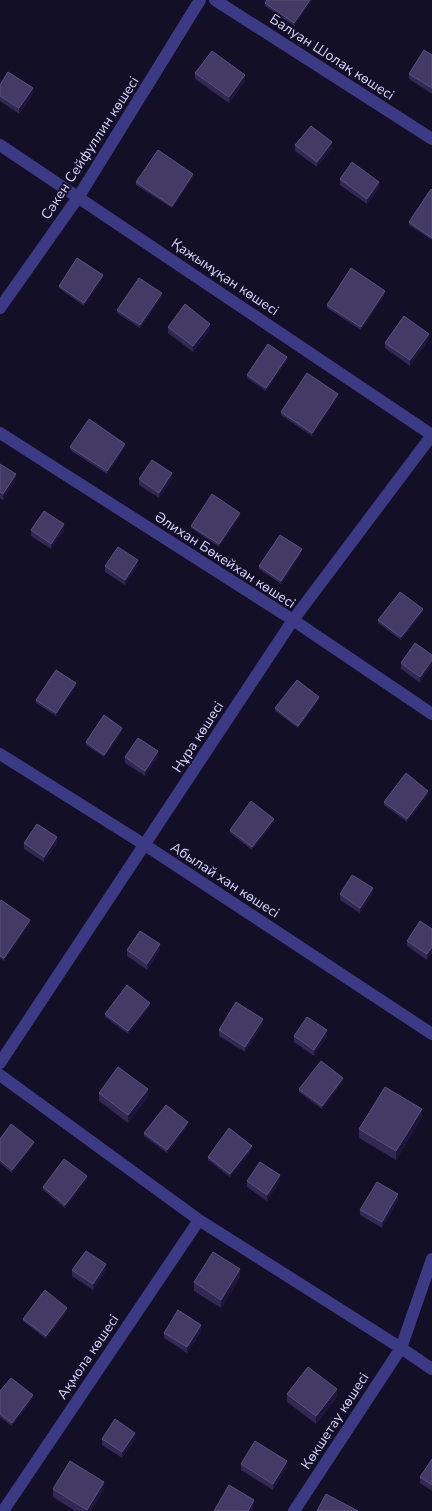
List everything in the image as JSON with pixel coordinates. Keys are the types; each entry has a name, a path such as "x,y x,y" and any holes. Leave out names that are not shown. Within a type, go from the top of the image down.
{"street":[{"name":"Сәкен Сейфуллин көшесі","path":"0,308 79,196 200,0"},
{"name":"Балуан Шолақ көшесі","path":"215,0 432,139"},
{"name":"Қажымұқан көшесі","path":"0,145 79,196 432,435"},
{"name":"Әлихан Бөкейхан көшесі","path":"0,433 292,620 432,714"},
{"name":"Нұра көшесі","path":"0,1064 292,620 432,435"},
{"name":"Абылай хан көшесі","path":"0,754 145,845 432,1034"},
{"path":"0,1075 199,1220 432,1369"},
{"name":"Ақмола көшесі","path":"3,1511 199,1220"},
{"name":"Көкшетау көшесі","path":"294,1511 401,1348 432,1259"}],"building":[{"path":"267,0 310,0 294,23 265,3"},
{"path":"424,50 432,55 432,88 409,74"},
{"path":"212,51 245,75 229,97 195,73"},
{"path":"8,72 33,88 19,108 0,96 0,85"},
{"path":"311,126 332,142 317,162 295,145"},
{"path":"158,150 193,174 172,206 136,182"},
{"path":"352,162 379,182 367,199 340,179"},
{"path":"432,190 432,238 409,222"},
{"path":"77,258 103,275 84,303 59,286"},
{"path":"351,268 385,291 361,327 327,305"},
{"path":"139,278 162,293 140,325 117,310"},
{"path":"185,304 210,324 193,346 168,327"},
{"path":"404,316 429,334 410,360 385,343"},
{"path":"268,344 287,357 266,388 247,375"},
{"path":"307,373 338,394 312,433 281,412"},
{"path":"89,419 125,444 107,471 70,447"},
{"path":"152,460 172,473 159,493 139,479"},
{"path":"0,464 16,474 3,494 0,492"},
{"path":"212,494 240,513 219,544 191,526"},
{"path":"44,511 64,524 51,544 31,530"},
{"path":"280,535 302,549 281,581 259,566"},
{"path":"118,547 138,560 125,580 105,566"},
{"path":"400,592 423,609 401,637 378,620"},
{"path":"415,643 432,655 432,660 420,677 401,663"},
{"path":"56,670 76,683 56,713 36,700"},
{"path":"297,680 319,697 298,726 275,708"},
{"path":"104,715 122,728 104,755 86,742"},
{"path":"138,738 158,751 145,771 125,757"},
{"path":"406,773 428,791 407,819 384,802"},
{"path":"251,801 274,819 252,847 230,830"},
{"path":"37,824 57,837 44,857 24,843"},
{"path":"352,875 373,888 360,908 340,894"},
{"path":"1,900 30,920 4,958 0,956"},
{"path":"420,921 432,929 432,947 427,954 407,941"},
{"path":"140,931 160,944 147,964 127,950"},
{"path":"127,985 150,1003 128,1031 105,1014"},
{"path":"236,1002 263,1019 245,1047 219,1030"},
{"path":"307,1017 327,1030 314,1050 294,1036"},
{"path":"321,1061 343,1078 322,1106 299,1089"},
{"path":"118,1067 148,1089 128,1115 99,1093"},
{"path":"385,1087 422,1109 396,1151 359,1129"},
{"path":"166,1105 188,1122 167,1150 144,1133"},
{"path":"11,1124 34,1142 12,1170 0,1160 0,1139"},
{"path":"229,1128 252,1146 230,1174 208,1157"},
{"path":"64,1159 87,1176 65,1205 43,1187"},
{"path":"260,1162 280,1175 267,1195 247,1181"},
{"path":"377,1182 398,1194 382,1222 360,1210"},
{"path":"86,1251 106,1264 93,1284 72,1270"},
{"path":"213,1252 240,1269 221,1300 194,1282"},
{"path":"45,1290 67,1308 46,1336 23,1319"},
{"path":"178,1310 201,1325 187,1347 164,1333"},
{"path":"308,1367 337,1389 316,1416 287,1394"},
{"path":"11,1378 33,1395 12,1423 0,1414 0,1391"},
{"path":"115,1419 135,1433 122,1452 102,1439"},
{"path":"255,1441 287,1461 273,1484 241,1464"},
{"path":"432,1459 432,1485 420,1477"},
{"path":"70,1461 104,1482 87,1510 53,1489"},
{"path":"229,1485 254,1500 248,1511 214,1511"},
{"path":"326,1494 358,1511 317,1511"}]}
